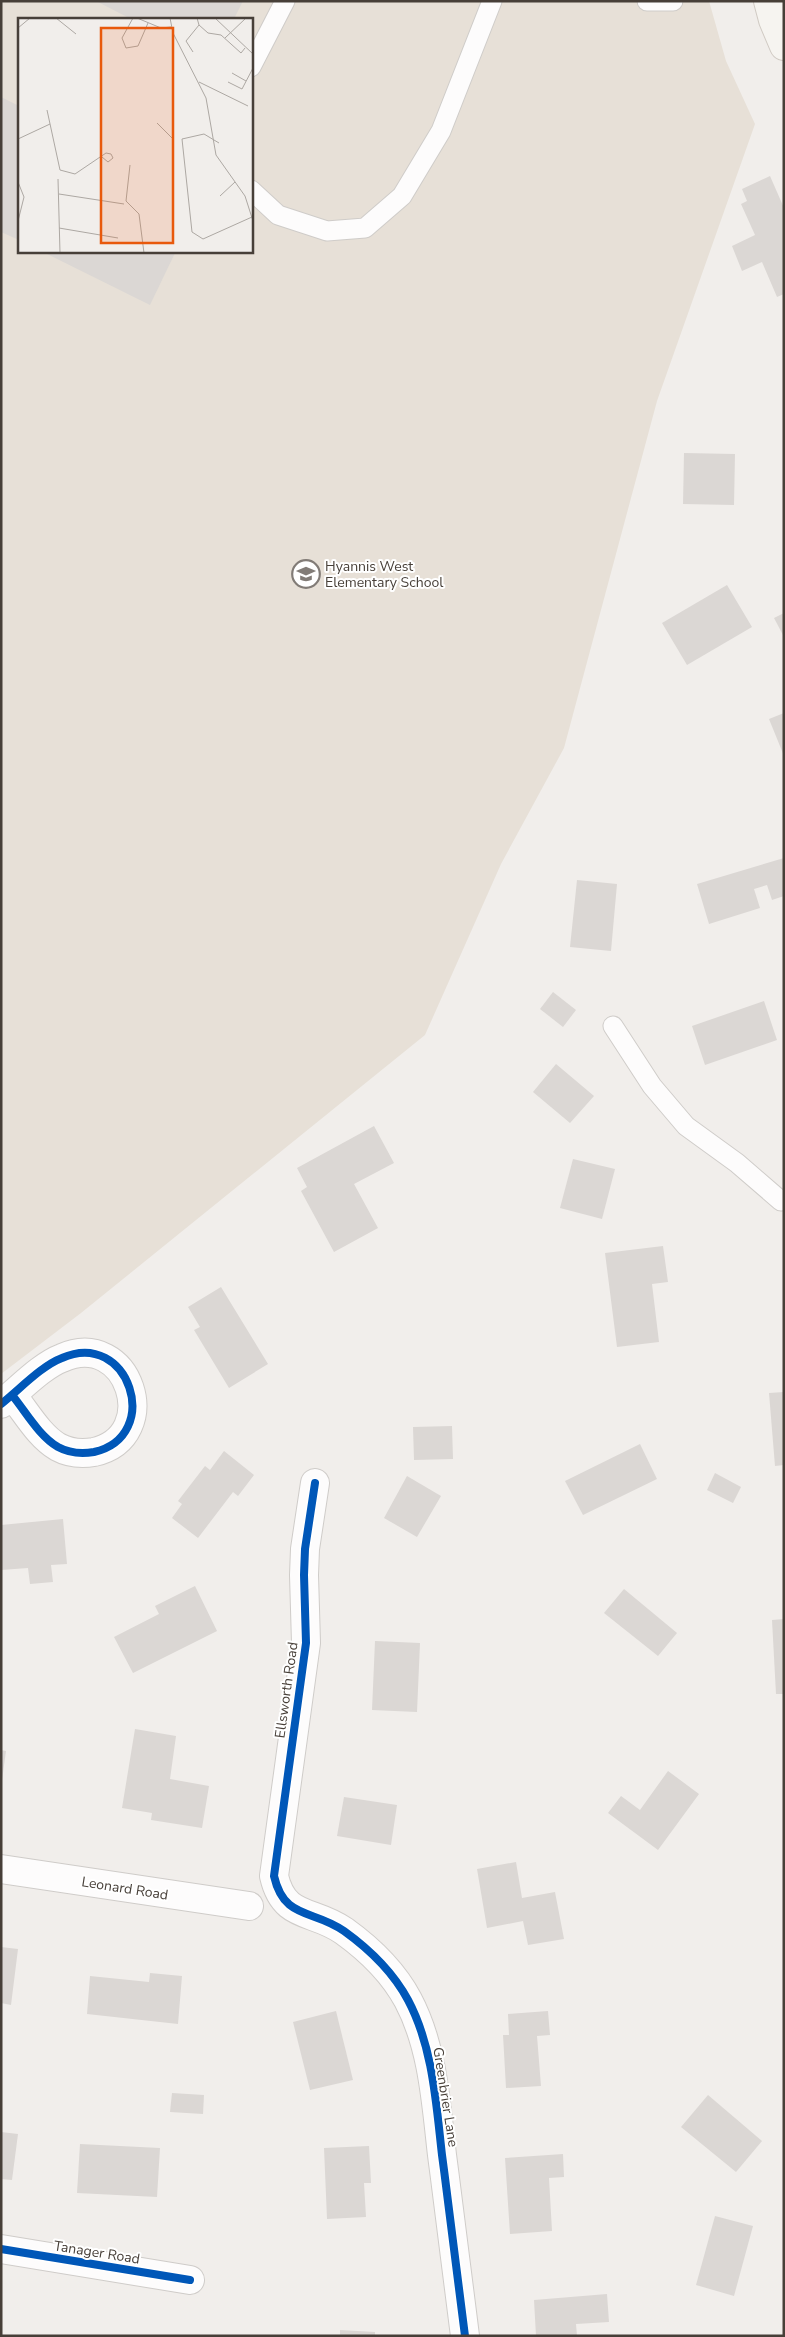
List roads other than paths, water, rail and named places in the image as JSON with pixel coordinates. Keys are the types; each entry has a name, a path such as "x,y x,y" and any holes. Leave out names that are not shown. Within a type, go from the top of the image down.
{"street":[{"path":"768,1 772,20 784,46"},
{"name":"Ellsworth Road","path":"282,1898 274,1876 274,1863 304,1666 306,1619 304,1597 305,1549 316,1482"},
{"name":"Leonard Road","path":"1,1869 249,1906"},
{"name":"Greenbrier Lane","path":"282,1898 291,1908 342,1930 379,1961 408,1999 418,2021 433,2083 465,2336"},
{"name":"Tanager Road","path":"1,2249 190,2280"}],"lane":[{"path":"252,65 285,1"},
{"path":"252,191 278,215 327,231 365,228 402,196 442,131 492,1"},
{"path":"647,1 673,1"},
{"path":"613,1026 652,1086 686,1126 737,1162 781,1200"}],"place":[{"name":"Hyannis West Elementary School","path":"306,574"}]}
